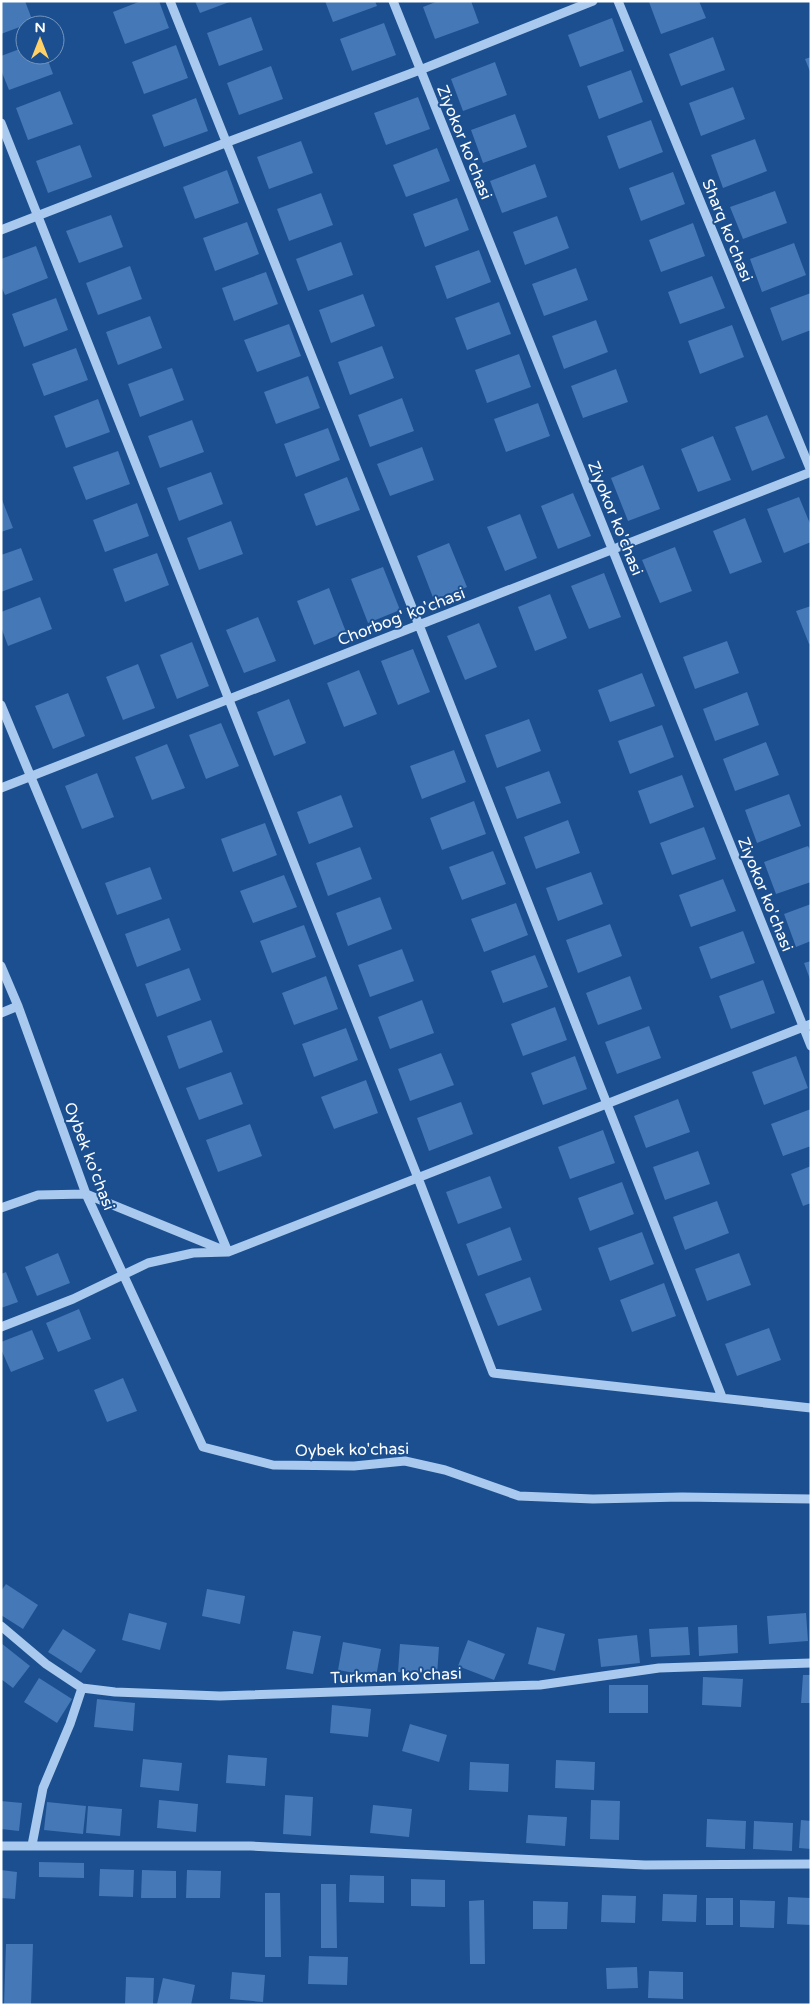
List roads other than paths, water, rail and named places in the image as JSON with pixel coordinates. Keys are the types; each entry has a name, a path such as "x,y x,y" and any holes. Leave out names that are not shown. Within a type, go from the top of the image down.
{"street":[{"path":"170,1 722,1397"},
{"name":"Ziyokor ko'chasi","path":"393,1 612,550 807,1026 811,1046"},
{"path":"1,230 420,70 593,1"},
{"name":"Sharq ko'chasi","path":"618,1 811,471"},
{"path":"1,124 230,700 493,1373 811,1408"},
{"name":"Chorbog' ko'chasi","path":"1,788 230,700 811,471"},
{"path":"1,705 228,1252"},
{"name":"Oybek ko'chasi","path":"1,966 18,1006 86,1194 203,1447 273,1465 354,1466 405,1461 445,1470 519,1496 593,1499 682,1497 811,1499"},
{"path":"1,1012 18,1006"},
{"path":"1,1327 72,1298 148,1263 193,1253 228,1252 807,1026"},
{"path":"1,1208 38,1195 86,1194 228,1252"},
{"name":"Turkman ko'chasi","path":"1,1626 46,1664 82,1688 115,1692 220,1696 540,1685 659,1668 811,1662"},
{"path":"32,1845 43,1788 70,1724 82,1688"},
{"path":"1,1846 251,1846 645,1865 811,1864"}]}
